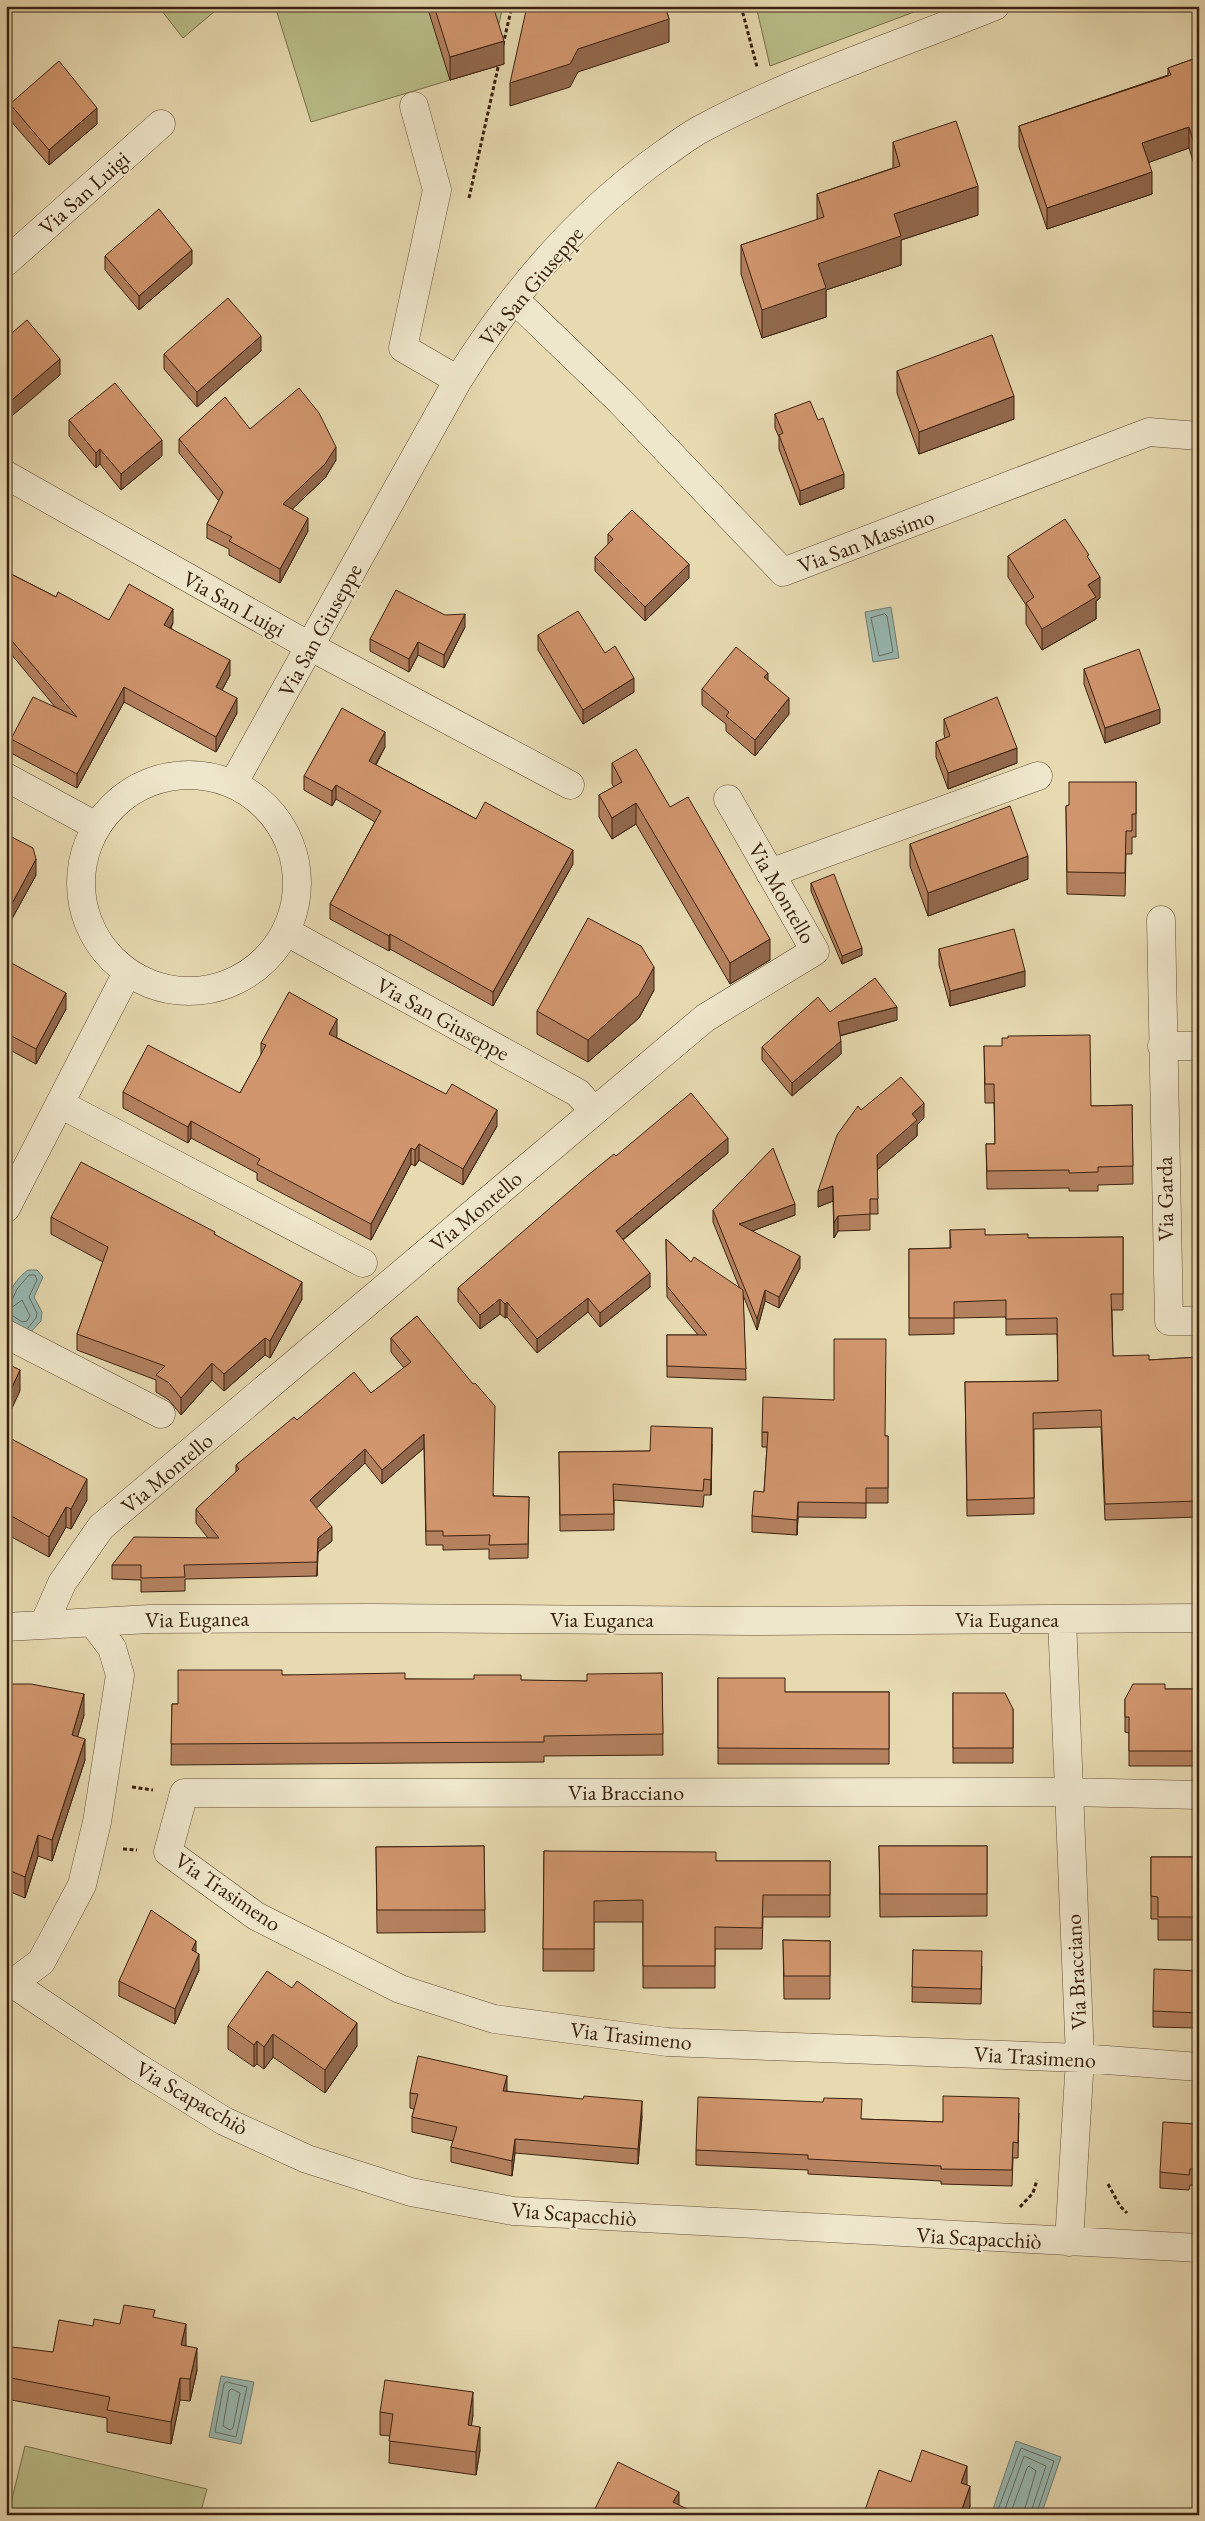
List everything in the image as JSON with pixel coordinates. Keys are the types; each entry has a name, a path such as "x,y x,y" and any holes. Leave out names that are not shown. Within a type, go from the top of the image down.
{"street":[{"name":"Via San Giuseppe","path":"233,784 311,648 458,380 514,299 549,256 591,214 641,170 701,128 769,96 995,6"},
{"path":"414,106 437,190 403,348 458,380"},
{"name":"Via San Luigi","path":"6,262 161,124"},
{"name":"Via San Massimo","path":"514,299 620,401 783,572 1149,432 1199,436"},
{"name":"Via San Luigi","path":"6,476 311,648 570,785"},
{"path":"172,776 203,776 233,784 263,803 284,831 296,864 297,899 287,932 265,962 234,983 198,992 161,988 127,973 103,950 87,922 85,913 80,889 83,856 96,826 123,797 142,785 172,776"},
{"path":"770,873 1038,776"},
{"path":"6,777 96,826"},
{"name":"Via Montello","path":"44,1624 62,1582 101,1527 705,1018 815,951 728,799"},
{"name":"Via Garda","path":"1161,920 1162,1046 1169,1321 1199,1321"},
{"name":"Via San Giuseppe","path":"287,932 578,1093 594,1112"},
{"path":"6,1208 127,973"},
{"path":"1162,1046 1199,1046"},
{"path":"60,1104 362,1263"},
{"path":"6,1334 161,1414"},
{"name":"Via Euganea","path":"6,1627 44,1624 94,1624 150,1619 741,1620 1199,1618"},
{"name":"Via Bracciano","path":"1062,1619 1067,1792 1080,2058 1069,2242"},
{"path":"9,1981 41,1962 82,1885 97,1822 120,1675 112,1648 94,1624"},
{"name":"Via Bracciano","path":"184,1793 1067,1792 1199,1794"},
{"name":"Via Trasimeno","path":"184,1793 168,1852 192,1870 256,1916 400,1989 494,2018 667,2042 1080,2058 1199,2067"},
{"name":"Via Scapacchiò","path":"9,1981 137,2067 224,2121 307,2159 411,2192 513,2211 1199,2248"}],"path":[{"path":"469,199 512,6"},
{"path":"741,6 758,70"},
{"path":"1016,2210 1025,2204 1033,2193 1037,2180"}],"green space":[{"path":"158,6 221,6 183,38"},
{"path":"275,6 503,6 496,36 499,38 493,67 311,122"},
{"path":"756,6 930,6 770,66"},
{"path":"25,2446 207,2489 200,2515 8,2515"}],"water":[{"path":"891,607 899,658 873,662 865,612"},
{"path":"28,1270 37,1270 43,1277 34,1297 42,1312 41,1321 29,1334 10,1328 6,1312 8,1296 16,1282"},
{"path":"221,2376 254,2382 241,2444 209,2437"},
{"path":"1016,2441 1061,2457 1041,2515 991,2515"}],"building":[{"path":"434,6 493,6 504,41 450,57"},
{"path":"527,6 665,6 669,19 578,49 570,64 510,83"},
{"path":"1199,57 1199,141 1194,143 1189,127 1142,143 1152,172 1047,208 1019,126 1171,75 1168,68"},
{"path":"59,61 97,108 49,150 10,104"},
{"path":"956,121 978,186 894,214 901,236 818,264 826,288 762,310 741,245 824,217 817,194 900,166 893,142"},
{"path":"159,209 192,250 139,296 105,256"},
{"path":"228,298 261,336 197,392 164,354"},
{"path":"27,320 60,359 6,405 6,338"},
{"path":"992,335 1014,396 919,432 897,371"},
{"path":"115,383 162,440 121,474 100,449 96,453 69,420"},
{"path":"299,388 319,413 336,447 325,464 283,504 308,518 280,569 229,541 232,537 207,524 223,492 179,439 225,397 250,429"},
{"path":"810,401 818,420 823,418 844,474 800,491 779,435 783,433 775,414"},
{"path":"632,510 689,564 645,607 595,557 613,539 608,534"},
{"path":"1065,519 1089,555 1087,556 1100,577 1088,585 1096,597 1042,629 1026,603 1034,597 1008,556"},
{"path":"6,569 9,573 56,597 58,592 109,620 129,584 173,609 164,625 230,660 216,687 237,698 216,737 124,687 77,774 11,739 33,697 77,717 6,634"},
{"path":"396,590 445,615 465,614 444,655 418,642 409,659 370,639"},
{"path":"578,611 605,653 615,646 634,678 583,710 538,635"},
{"path":"736,647 768,673 764,677 789,698 755,740 726,716 729,712 702,689"},
{"path":"1139,649 1160,709 1105,728 1084,669"},
{"path":"997,697 1017,748 948,773 936,742 950,736 944,719"},
{"path":"342,708 385,732 369,761 476,819 485,802 573,850 493,992 390,934 389,936 330,904 381,811 336,785 332,791 304,776"},
{"path":"636,749 670,807 688,797 770,939 730,963 636,803 612,818 599,795 622,782 612,763"},
{"path":"1069,782 1136,782 1136,814 1132,814 1132,831 1126,831 1125,873 1067,872 1066,806 1069,805"},
{"path":"1010,806 1028,856 928,893 910,844"},
{"path":"6,834 33,848 36,859 8,911 6,910"},
{"path":"834,874 862,948 842,956 811,883"},
{"path":"588,918 641,946 654,967 639,995 588,1040 537,1011"},
{"path":"1014,929 1025,971 950,991 939,949"},
{"path":"6,960 66,993 36,1049 6,1033"},
{"path":"875,978 897,1007 838,1022 841,1041 792,1083 762,1047 818,997 830,1012"},
{"path":"289,992 337,1019 329,1034 446,1094 452,1084 497,1110 463,1169 419,1144 415,1150 411,1148 371,1224 257,1164 260,1159 191,1121 188,1127 123,1092 148,1045 240,1093 266,1045 261,1043"},
{"path":"1090,1035 1091,1106 1132,1105 1133,1166 1098,1167 1098,1172 1069,1173 1069,1170 987,1171 986,1144 995,1144 994,1084 985,1084 984,1046 1002,1046 1002,1038 1008,1038 1008,1036"},
{"path":"901,1077 924,1103 912,1114 917,1120 877,1155 878,1199 870,1199 870,1214 838,1216 834,1223 833,1186 818,1191 837,1135 858,1106 861,1110"},
{"path":"691,1093 728,1138 616,1231 650,1273 600,1313 588,1298 537,1339 507,1302 505,1304 500,1299 480,1315 458,1288 587,1176 614,1154 616,1156"},
{"path":"773,1148 795,1204 739,1224 800,1256 779,1297 765,1290 757,1319 713,1210"},
{"path":"81,1162 215,1232 214,1234 302,1282 270,1341 265,1338 224,1374 212,1363 181,1398 169,1383 156,1375 165,1366 77,1334 108,1247 51,1217"},
{"path":"985,1229 985,1235 1028,1234 1028,1238 1123,1237 1123,1294 1111,1294 1113,1356 1149,1355 1149,1360 1199,1357 1199,1501 1105,1504 1101,1410 1033,1413 1034,1498 967,1500 965,1382 1058,1381 1057,1318 1006,1319 1006,1300 954,1302 954,1318 909,1318 909,1249 951,1248 950,1230"},
{"path":"666,1239 691,1262 694,1257 743,1290 746,1369 667,1366 667,1335 707,1335 667,1286"},
{"path":"417,1316 473,1384 475,1383 495,1406 493,1496 529,1497 528,1544 489,1545 490,1535 443,1536 443,1531 426,1531 424,1434 382,1470 365,1449 310,1500 332,1527 318,1538 317,1562 184,1565 185,1577 141,1578 141,1565 112,1565 134,1537 219,1538 196,1509 239,1469 236,1465 294,1417 297,1420 354,1372 371,1393 411,1362 391,1338"},
{"path":"834,1339 886,1339 885,1436 888,1436 888,1488 866,1488 866,1503 798,1502 797,1520 752,1516 754,1491 764,1492 768,1432 762,1432 763,1397 834,1400"},
{"path":"6,1363 20,1370 6,1400"},
{"path":"651,1426 712,1428 711,1480 704,1479 703,1491 613,1484 614,1514 560,1515 559,1452 650,1451"},
{"path":"6,1436 87,1479 71,1509 66,1507 49,1537 6,1513"},
{"path":"178,1670 282,1670 282,1675 405,1673 405,1679 474,1679 474,1675 521,1675 521,1680 587,1681 587,1674 662,1673 663,1734 544,1736 544,1742 171,1744 172,1704 178,1704"},
{"path":"718,1678 785,1678 785,1692 889,1692 889,1749 718,1748"},
{"path":"6,1684 31,1684 84,1694 72,1735 85,1739 52,1840 38,1835 25,1877 6,1869"},
{"path":"1133,1684 1165,1684 1165,1689 1199,1689 1199,1751 1129,1751 1129,1717 1125,1717 1125,1699"},
{"path":"953,1693 1005,1693 1013,1709 1013,1748 953,1748"},
{"path":"484,1846 485,1910 377,1910 376,1847"},
{"path":"879,1846 987,1846 987,1894 880,1894"},
{"path":"544,1851 716,1852 716,1861 830,1861 830,1895 763,1895 762,1928 715,1927 715,1966 643,1966 643,1900 594,1901 594,1949 543,1949"},
{"path":"1151,1857 1199,1857 1199,1917 1158,1917 1158,1897 1151,1896"},
{"path":"151,1910 196,1941 192,1950 199,1954 175,2009 119,1981"},
{"path":"783,1940 830,1941 830,1976 784,1976"},
{"path":"913,1950 982,1951 981,1989 912,1987"},
{"path":"1154,1969 1199,1971 1199,2013 1153,2011"},
{"path":"267,1971 292,1988 297,1981 357,2023 325,2070 273,2034 264,2047 257,2041 254,2045 228,2026"},
{"path":"418,2056 507,2076 503,2091 583,2099 584,2096 642,2101 638,2149 515,2139 512,2161 451,2147 457,2127 412,2117 418,2094 410,2093"},
{"path":"943,2096 1019,2098 1018,2143 1013,2142 1012,2170 941,2169 941,2166 808,2159 808,2155 696,2150 698,2097 823,2102 824,2098 862,2099 861,2119 943,2122"},
{"path":"1197,2120 1199,2120 1199,2170 1190,2169 1189,2175 1160,2172 1163,2122 1196,2124"},
{"path":"124,2305 155,2310 153,2317 186,2324 181,2345 197,2348 190,2379 180,2378 171,2422 107,2410 110,2397 6,2377 12,2347 53,2352 59,2320 93,2326 94,2319 120,2324"},
{"path":"385,2380 473,2392 468,2425 480,2427 476,2452 389,2441 393,2414 380,2412"},
{"path":"922,2450 967,2466 961,2483 970,2486 960,2515 879,2515 865,2510 879,2470 911,2482"},
{"path":"618,2462 679,2492 673,2502 699,2515 592,2515"}]}
